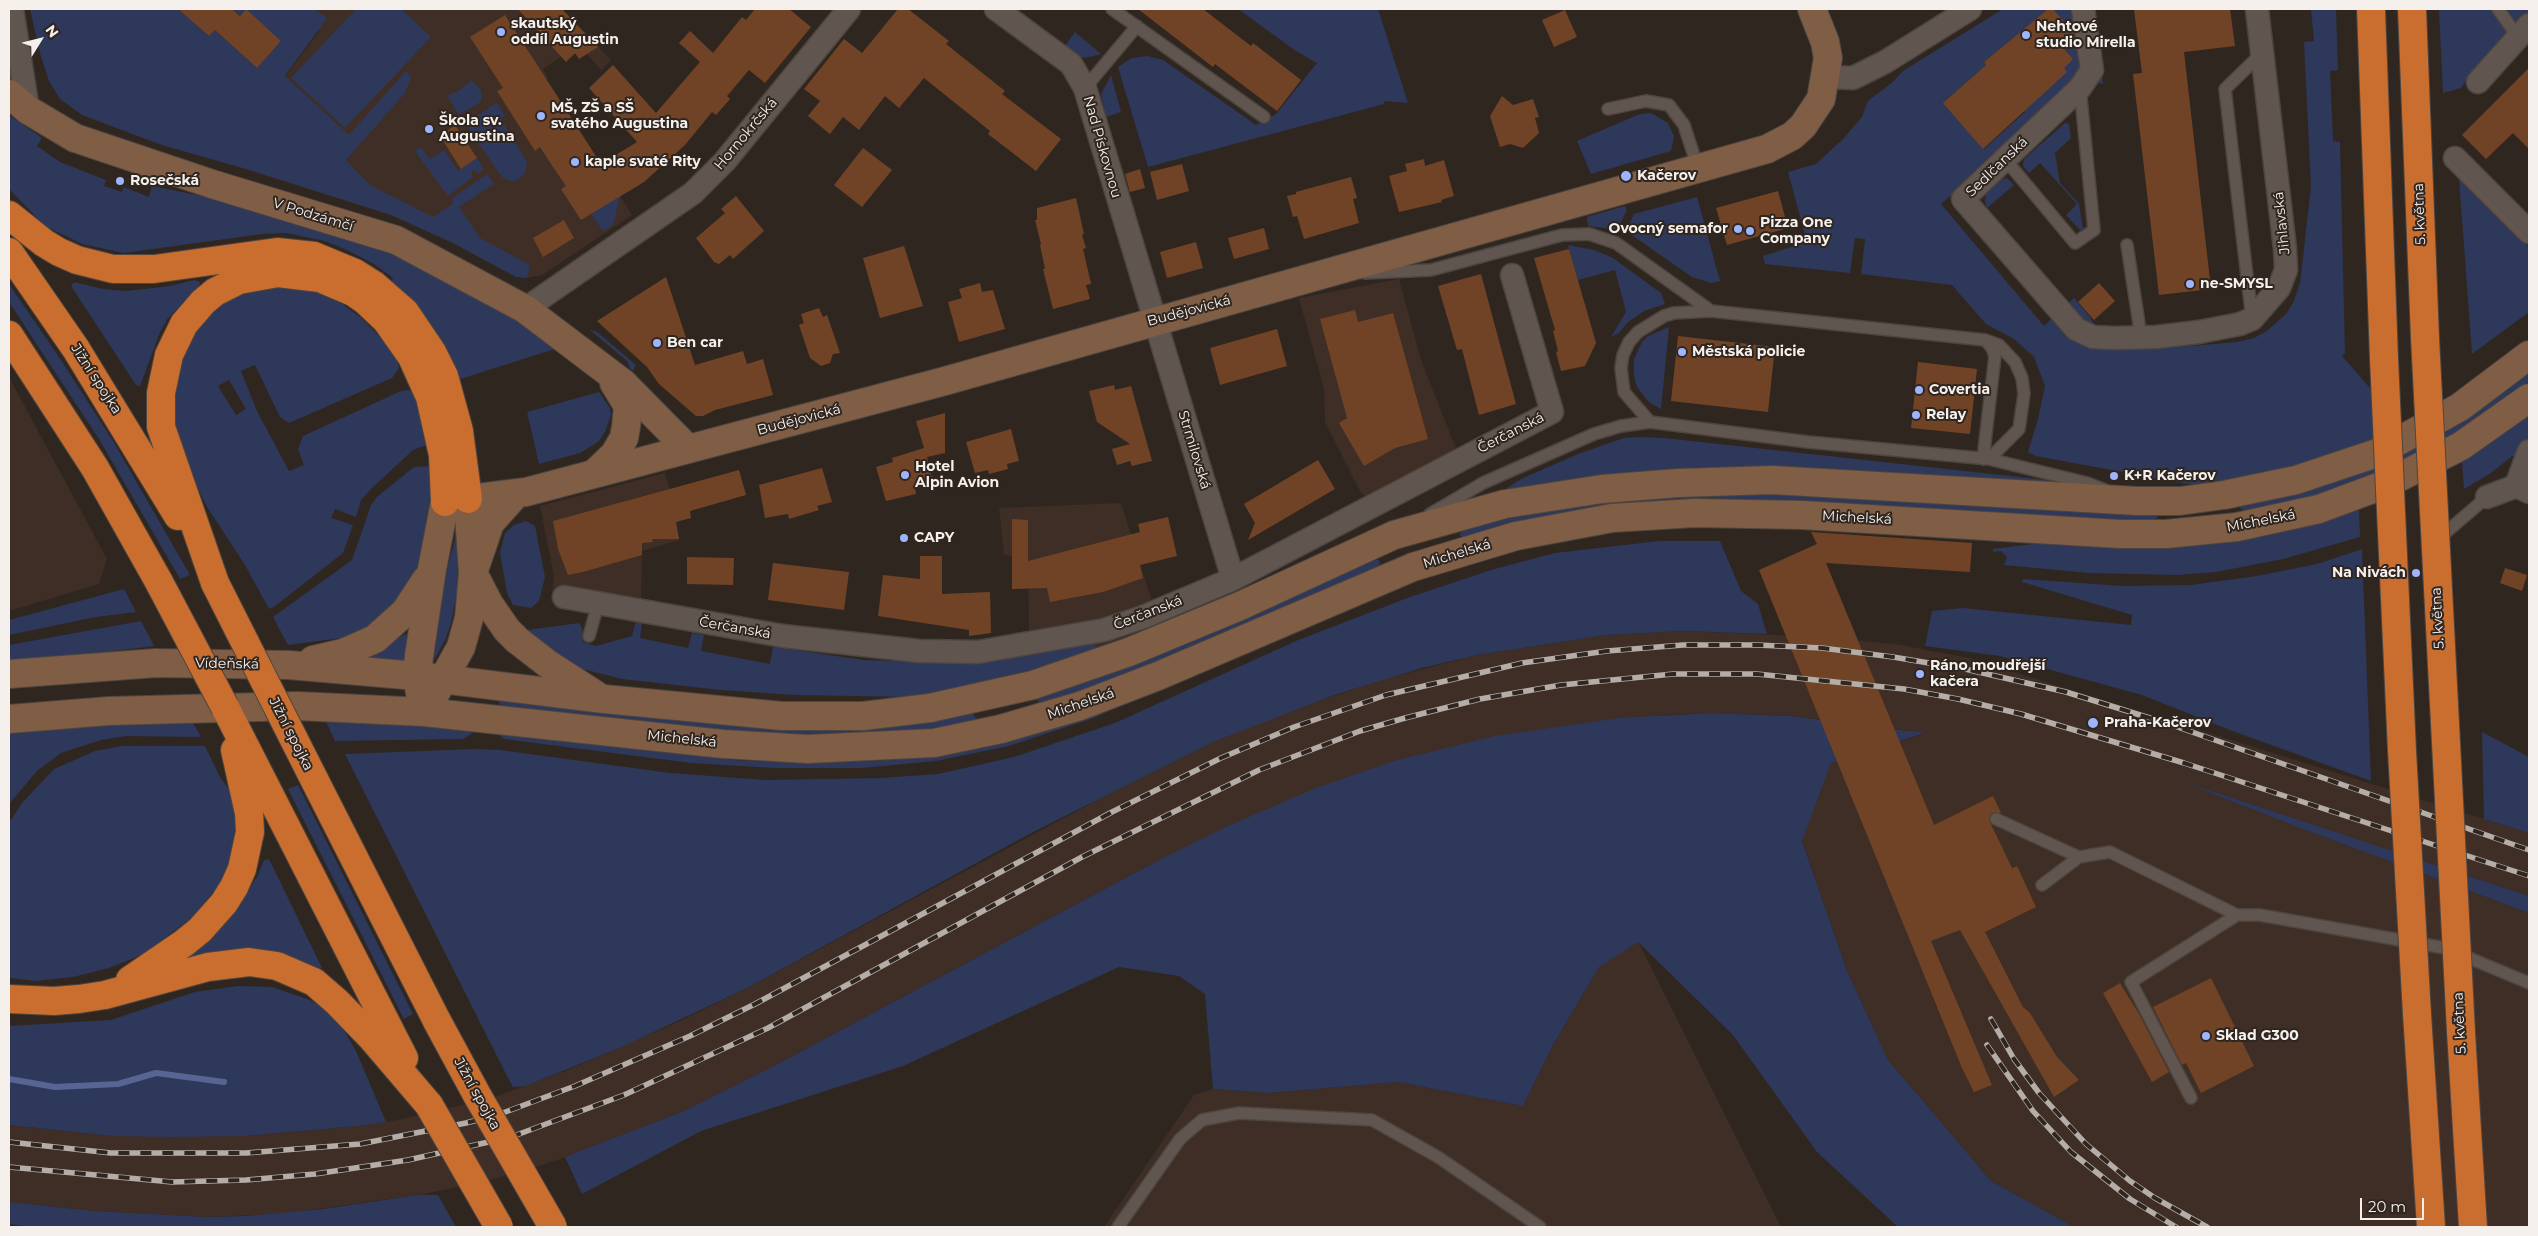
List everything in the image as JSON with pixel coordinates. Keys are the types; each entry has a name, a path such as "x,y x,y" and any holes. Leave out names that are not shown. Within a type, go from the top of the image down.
{"highway":[{"path":"2371,9 2384,359 2402,751 2431,1224"},
{"name":"5. května","path":"2412,9 2425,338 2473,1227"},
{"path":"9,215 44,243 59,252 77,260 113,269 154,269 276,252 314,256 355,273 374,285 405,312 432,352 444,376 459,431 456,500"},
{"name":"Jižní spojka","path":"9,252 76,349 162,487 215,583 437,1021 481,1103 553,1227"},
{"path":"215,583 166,444 162,427 161,393 169,356 184,324 209,297 239,280 278,273 320,278 353,292 366,301 386,320 412,357 430,397 443,455 456,500"},
{"path":"9,334 95,468 159,582 225,707 252,779 380,1033 429,1105 499,1227"},
{"path":"105,995 184,943 224,903 242,869 247,850 252,779"},
{"path":"9,998 54,1001 105,995 208,966 236,962 264,963 290,970 314,982 380,1033"}],"main road":[{"name":"Budějovická","path":"456,500 516,494 945,381 1699,170 1767,149 1792,136 1802,126 1821,99 1828,58 1826,42 1812,9"},
{"name":"V Podzámčí","path":"18,102 75,138 212,184 396,240 525,309 624,384 687,448"},
{"path":"444,679 604,700 782,716 863,716 930,708 1033,685 1129,652 1240,606 1394,535 1505,504 1602,489 1678,483 1772,480 2137,501 2180,500 2251,491 2296,480 2377,453 2460,407 2529,354"},
{"name":"V Podzámčí","path":"595,473 614,455 624,438 628,406 617,387 602,368"},
{"name":"Michelská","path":"9,720 109,711 223,707 384,709 723,744 808,749 934,743 1001,729 1080,706 1158,676 1413,567 1516,536 1612,518 1695,513 1802,515 2120,534 2174,534 2237,527 2319,509 2386,484 2462,446 2529,398"},
{"path":"424,712 461,647 472,595 473,573 490,523 497,512 516,494"},
{"path":"289,665 343,653 375,639 405,612 424,586 432,569 456,500"},
{"path":"456,500 473,573 489,604 517,640 548,664 604,700"},
{"path":"424,712 417,676 432,569"},
{"name":"Vídeňská","path":"9,674 156,663 289,665 444,679"}],"street":[{"path":"12,9 18,102"},
{"name":"Hornokrčská","path":"525,309 693,193 725,161 849,9"},
{"name":"Nad Pískovnou","path":"996,9 1071,64 1085,88 1155,321"},
{"path":"1826,77 1853,78 1885,62 1970,9"},
{"name":"Sedlčanská","path":"2083,9 2092,70 2080,88 1963,199 2076,329 2094,337 2141,338"},
{"name":"Jihlavská","path":"2252,319 2279,288 2286,270 2257,9"},
{"path":"2478,82 2524,31"},
{"path":"2455,158 2529,232"},
{"name":"Čerčanská","path":"564,596 598,604 783,636 919,651 978,652 1104,630 1143,617 1233,579 1552,412 1512,275"},
{"path":"2141,338 2199,332 2252,319"},
{"name":"Strmilovská","path":"1155,321 1233,579"},
{"path":"2487,497 2522,489 2529,451"}],"lane":[{"path":"1112,9 1264,117"},
{"path":"2498,9 2524,31"},
{"path":"1085,88 1137,26"},
{"path":"2252,319 2225,89 2262,53"},
{"path":"2005,159 2074,243 2094,230 2080,88"},
{"path":"1608,109 1646,101 1669,105 1684,124 1699,170"},
{"path":"1319,276 1430,270 1562,235 1589,234 1616,243 1711,311"},
{"path":"2128,245 2141,338"},
{"path":"1650,422 1624,392 1621,380 1623,354 1629,342 1638,332 1664,316 1674,313 1711,311 1985,340 1999,346 2015,362 2022,378 2024,394 2019,429 1986,459"},
{"path":"1985,340 1992,348 1995,356 1986,459"},
{"path":"1394,535 1483,484 1560,450 1612,429 1650,422 1818,443 1986,459 2087,483 2137,501"},
{"path":"2444,534 2487,497"},
{"path":"590,636 598,604"},
{"path":"1996,819 2079,857"},
{"path":"2042,885 2079,857 2110,852 2237,915 2260,915 2445,948 2529,982"},
{"path":"2191,1098 2132,982 2237,915"},
{"path":"1118,1227 1180,1138 1202,1120 1239,1113 1372,1120 1438,1157 1540,1227"}],"shaded area":[{"path":"30,9 178,9 209,36 215,30 257,68 281,41 246,10 240,15 232,9 314,9 327,18 285,76 349,135 406,71 411,77 405,93 346,160 370,185 433,217 454,203 451,199 487,174 494,184 459,207 480,238 530,265 527,278 516,277 453,243 391,215 246,169 162,145 82,115 60,99 49,81 40,53"},
{"name":"Škola sv. Augustina","path":"280,9 562,9 611,60 601,70 583,50 569,58 565,54 543,69 548,78 546,79 600,164 620,152 640,185 620,196 632,215 542,275 527,278 516,277 453,243 391,215 275,178 277,88 319,31"},
{"path":"356,9 401,9 431,37 345,128 291,78"},
{"path":"1238,9 1378,9 1408,103 1384,101 1384,104 1148,167 1118,67 1132,58 1147,56 1163,60 1256,125 1276,114 1317,63 1296,51"},
{"path":"2003,9 2048,9 1984,62 1986,65 1944,102 1984,149 2025,112 2024,109 2064,68 2063,48 2077,36 2053,9 2095,9 2103,84 2084,79 1941,204 2044,326 2074,298 2090,317 2096,328 2122,348 2156,349 2237,342 2254,338 2267,331 2287,313 2294,301 2300,283 2311,187 2304,42 2314,41 2311,9 2336,9 2338,70 2330,71 2333,141 2340,142 2345,354 2342,356 2403,426 2329,458 2269,474 2214,484 2187,484 2036,456 2028,452 2045,386 2034,357 2014,339 1986,324 1952,285 1861,274 1865,239 1855,238 1850,273 1765,264 1763,256 1807,242 1788,172 1816,164 1843,139 1862,117 1868,101 1893,82 1903,71"},
{"path":"2439,9 2529,9 2529,17 2475,67 2461,88 2443,93"},
{"path":"1075,32 1101,54 1085,58 1065,46"},
{"path":"1111,75 1121,112 1106,117 1101,94"},
{"path":"472,80 481,91 482,101 459,115 447,95 457,92"},
{"path":"497,103 505,116 501,119 527,162 524,175 514,182 503,178 465,123"},
{"path":"1651,113 1668,123 1674,136 1671,151 1591,174 1577,141 1640,114"},
{"path":"9,115 42,138 37,146 60,162 106,180 104,186 122,192 124,187 149,197 152,186 262,208 381,249 493,305 558,348 454,381 389,289 393,278 374,264 325,241 286,233 262,234 124,253 82,244 45,226 9,189"},
{"path":"2065,123 2069,124 2071,138 2055,153 2060,183 2079,204 2083,229 2080,230 2066,215 2077,204 2040,163 2029,173 2023,166 2024,159"},
{"path":"420,147 430,159 444,150 458,171 477,158 484,169 478,174 475,170 471,173 473,177 448,196 415,151"},
{"path":"2007,178 2014,185 1987,208 1986,194 2002,179"},
{"path":"2459,178 2529,247 2529,312 2472,354"},
{"path":"620,196 613,225 603,231 591,214"},
{"path":"1697,197 1720,281 1711,283 1692,277 1626,231 1634,214"},
{"path":"1625,206 1627,210 1616,232 1605,228 1588,226 1587,217"},
{"path":"1568,245 1594,250 1613,258 1661,293 1665,304 1644,311 1627,323 1619,333 1611,337 1626,312 1615,270 1578,280"},
{"path":"1399,279 1421,360 1457,451 1366,497 1360,491 1325,422 1324,389 1299,298"},
{"path":"194,280 200,282 199,287 168,318 160,332 140,386 136,385 71,286 74,282 103,289 126,291 170,286"},
{"path":"9,284 113,441 190,575 180,579 99,439 9,302"},
{"path":"262,287 289,287 316,292 341,303 360,317 383,340 397,360 399,368 392,378 289,423 280,417 255,365 241,371 257,411 289,471 304,465 298,449 303,436 401,391 409,390 415,395 429,444 413,450 371,489 361,500 356,517 335,509 331,518 353,525 343,553 269,609 245,565 207,507 178,448 170,406 179,359 200,322 220,305 237,295","holes":["229,380 246,409 236,415 218,386"]},
{"path":"1669,327 1661,409 1649,402 1637,387 1634,376 1634,359 1642,342 1648,336"},
{"path":"590,330 596,331 636,365 632,372 627,361"},
{"path":"2529,371 2529,381 2519,390 2447,439 2384,473 2323,494 2280,506 2244,511 2240,508 2241,504 2291,494 2357,473 2484,405"},
{"path":"9,377 107,559 99,584 9,611"},
{"path":"599,392 610,408 611,415 605,432 598,442 580,453 539,464 527,412"},
{"path":"2529,415 2529,437 2521,458 2512,456 2491,473 2464,489 2462,462"},
{"path":"1624,438 1664,438 2047,480 2049,483 1772,467 1700,467 1633,473 1507,491 1507,488 1521,479 1578,454"},
{"path":"432,466 430,513 420,565 412,582 391,610 369,627 348,637 288,645 273,617 352,560 371,505 377,497 414,467"},
{"path":"665,473 676,510 674,511 679,540 642,551 641,599 636,621 551,602 554,576 540,506"},
{"path":"1767,491 2157,514 2158,517 2154,520 2071,519 1766,501 1463,538 1460,535 1461,531 1545,509 1628,497"},
{"path":"1121,503 1159,624 1097,650 1094,643 1033,655 1029,629 1028,557 1004,555 999,508"},
{"path":"2359,509 2360,537 2283,559 2216,572 2177,575 2089,573 2004,565 2007,557 2001,551 1993,552 1993,549 2041,543 2158,547 2206,545 2275,534"},
{"path":"526,521 535,526 545,577 539,601 531,608 513,605 507,593 500,553 505,533 514,525"},
{"path":"458,527 460,578 451,623 445,640 431,662 435,616"},
{"path":"1659,541 1720,541 1741,591 1758,604 1767,634 1684,631 1606,635 1477,655 1422,668 1334,695 1213,742 1033,832 747,988 624,1046 526,1086 513,1087 345,754 475,749 500,750 670,773 766,780 881,778 938,774 1014,757 1115,723 1296,641 1410,597 1491,570 1555,553"},
{"path":"2362,549 2371,781 2230,730 2142,695 2000,656 1925,646 1932,611 1963,608 2131,625 2132,615 2022,582 2023,579 2122,586 2191,585 2257,576 2317,564"},
{"path":"1376,559 1380,561 1379,566 1108,683 1056,699 1039,702 1036,698"},
{"path":"124,589 136,612 96,617 9,635 9,620"},
{"path":"141,621 154,646 9,664 9,645"},
{"path":"636,621 642,623 640,638 688,648 692,633 704,635 701,651 770,664 773,647 864,660 957,663 1033,655 1094,643 1097,650 1042,669 969,689 913,697 795,695 721,690 622,679 571,666 520,631 579,623 582,628 583,642 596,646 632,636"},
{"path":"1684,631 1821,637 1895,644 1969,658 2529,833 2529,896 2190,784 2300,828 2529,913 2529,1227 2074,1227 1991,1181 1888,1060 1847,971 1802,840 1831,763 1924,734 1888,727 1790,716 1711,713 1663,715 1159,860 772,1067 684,1111 576,1154 529,1169 479,1183 418,1195 281,1214 207,1217 95,1211 9,1202 9,1125 112,1136 245,1136 358,1126 398,1120 495,1097 568,1070 682,1020 747,988 1105,796 1213,742 1288,711 1381,680 1477,655 1606,635"},
{"path":"405,634 409,636 405,661 372,659 371,655"},
{"path":"1143,695 1094,718 1009,746 936,761 862,768 774,768 691,763 504,739 496,731 733,760 777,762 878,761 962,750"},
{"path":"500,697 742,727 806,730 911,723 973,713 976,719 973,722 874,736 739,735 499,707"},
{"path":"1711,713 1790,716 1925,733 1831,763 1802,841 1847,971 1888,1060 1991,1181 2074,1227 1898,1227 1817,1152 1733,1035 1638,942 1599,967 1554,1043 1523,1106 1398,1082 1268,1093 1213,1089 1205,994 1179,976 1119,967 903,1066 701,1131 582,1194 565,1157 684,1111 772,1067 1159,860 1228,826 1316,788 1394,761 1495,736 1619,718"},
{"path":"324,717 473,728 471,734 463,739 335,741"},
{"path":"191,719 201,737 127,736 101,740 61,753 37,771 9,804 9,732"},
{"path":"2482,732 2529,757 2529,833 2484,819"},
{"path":"123,746 205,746 221,779 232,793 240,817 239,847 222,881 192,917 144,954 109,968 73,977 35,981 9,978 9,823 22,803 54,769 95,751"},
{"path":"2178,780 2529,896 2529,913 2300,828"},
{"path":"298,785 413,1014 404,1019 288,789"},
{"path":"269,859 322,968 185,960 241,902 258,875 264,860"},
{"path":"1638,941 1781,1227 1104,1227 1194,1095 1213,1089 1268,1093 1398,1082 1523,1106 1554,1043 1599,967"},
{"path":"238,986 272,987 310,1000 334,1014 356,1051 386,1122 245,1136 172,1137 112,1136 9,1125 9,1026 111,1020 195,992"},
{"path":"418,1195 438,1195 456,1227 33,1227 9,1224 9,1202 95,1211 207,1217 247,1216 323,1209"}],"building":[{"path":"178,9 232,9 240,16 246,9 281,41 257,68 215,30 209,36"},
{"path":"518,9 562,9 598,47 579,59 575,53 566,62"},
{"path":"755,9 789,9 811,27 765,83 749,70 727,96 730,99 716,115 712,112 685,145 644,182 581,220 561,189 566,186 540,147 535,151 497,91 503,88 470,37 505,15 601,164 637,142 589,88 613,65 656,113 700,62 679,43 690,31 713,53 742,17 746,20"},
{"path":"898,9 908,9 949,41 946,44 1005,91 1002,94 1061,139 1036,171 988,134 990,131 924,78 899,108 885,96 859,130 843,117 830,134 808,116 820,101 804,89 844,39 862,53"},
{"path":"1138,9 1203,9 1251,46 1253,43 1301,80 1277,111 1215,64 1213,67"},
{"path":"2048,9 2053,9 2073,31 2074,39 2063,48 2073,59 2064,68 2067,72 1983,149 1943,103 1986,65 1984,62"},
{"path":"2134,9 2230,9 2235,46 2184,52 2211,289 2159,295 2133,74 2142,73"},
{"path":"1565,10 1577,37 1554,47 1542,20"},
{"path":"2529,68 2529,149 2513,133 2486,159 2462,135"},
{"path":"1502,96 1513,105 1533,99 1539,117 1535,118 1539,133 1523,148 1510,144 1500,147 1490,116"},
{"path":"455,125 477,158 461,169 440,136"},
{"path":"863,148 892,170 862,207 834,185"},
{"path":"1424,159 1425,166 1444,160 1454,196 1441,200 1442,202 1399,212 1389,176 1407,171 1405,164"},
{"path":"1182,164 1189,191 1157,200 1150,172"},
{"path":"1140,169 1145,188 1130,192 1125,174"},
{"path":"1351,177 1357,198 1353,199 1359,223 1304,239 1297,216 1293,217 1287,196"},
{"path":"1778,191 1788,228 1727,245 1716,208"},
{"path":"736,196 764,231 733,259 730,255 719,264 714,262 696,238 725,213 721,209"},
{"path":"1076,198 1086,248 1083,249 1091,284 1086,285 1090,299 1053,309 1043,269 1045,269 1041,244 1035,220 1037,220 1037,208"},
{"path":"564,220 574,238 543,257 533,238"},
{"path":"1264,228 1269,249 1234,259 1228,238"},
{"path":"1196,242 1203,268 1167,278 1160,252"},
{"path":"904,246 923,306 880,318 863,258"},
{"path":"1569,249 1596,343 1585,366 1561,371 1556,352 1558,351 1553,331 1555,330 1534,258"},
{"path":"1481,274 1516,404 1479,415 1462,349 1457,350 1438,286"},
{"path":"666,277 695,365 743,351 747,364 763,359 773,395 715,410 703,416 696,416 659,384 647,367 597,321"},
{"path":"980,283 982,292 993,290 1005,329 959,342 948,302 962,298 959,289"},
{"path":"2099,283 2115,301 2094,320 2078,302"},
{"path":"819,308 823,317 827,315 840,353 833,354 830,363 821,366 810,358 799,325 804,323 801,314"},
{"path":"1355,310 1358,322 1393,313 1428,439 1395,448 1364,466 1339,423 1347,418 1320,319"},
{"path":"1277,329 1287,366 1220,385 1210,348"},
{"path":"1678,336 1775,347 1768,412 1671,401"},
{"path":"1918,362 1977,369 1970,434 1911,428"},
{"path":"1114,385 1115,390 1131,386 1152,461 1132,466 1130,461 1117,465 1112,449 1130,444 1097,422 1089,391"},
{"name":"Hotel Alpin Avion","path":"945,413 945,453 927,457 933,483 915,488 916,494 886,501 876,467 893,462 892,458 924,448 916,421"},
{"path":"1011,429 1019,461 1007,464 1008,469 989,474 988,470 975,473 966,442"},
{"path":"1318,460 1335,489 1248,540 1255,523 1244,504"},
{"path":"822,468 832,502 817,506 819,510 789,519 788,514 765,518 759,485"},
{"path":"739,470 746,495 690,511 691,518 676,522 679,539 652,539 653,542 642,543 642,555 568,575 558,549 553,521"},
{"path":"1168,517 1177,556 1140,565 1143,578 1103,592 1050,602 1047,588 1012,589 1012,519 1028,520 1028,561 1140,532 1138,524"},
{"path":"1811,532 1972,543 1970,572 1826,563 1934,825 1993,796 2001,813 1992,813 1989,820 2012,868 2017,866 2036,907 1985,932 2023,1007 2030,1013 2057,1057 2079,1080 2054,1097 1960,930 1931,941 1992,1085 1974,1092 1962,1068 1759,570 1817,544"},
{"path":"920,556 942,556 942,594 990,592 991,633 969,636 969,630 878,616 883,575 920,579"},
{"path":"687,557 734,558 733,585 687,584"},
{"path":"773,563 849,572 844,610 768,600"},
{"path":"2505,568 2527,575 2522,591 2500,583"},
{"name":"Sklad G300","path":"2211,978 2254,1066 2201,1093 2186,1063 2182,1065 2153,1007"},
{"path":"2120,983 2139,1014 2169,1072 2152,1082 2103,993"}],"waterway":[{"path":"9,1079 55,1087 118,1084 156,1073 224,1082"}],"railway":[{"path":"9,1142 111,1153 246,1153 360,1144 466,1123 500,1114 575,1086 690,1036 755,1004 1112,812 1221,758 1294,727 1386,695 1522,663 1607,651 1683,645 1757,645 1822,648 1965,669 2066,692 2169,724 2529,850"},
{"path":"9,1167 172,1182 246,1180 315,1174 408,1160 511,1137 624,1095 768,1028 1082,857 1259,770 1360,731 1405,718 1480,699 1561,685 1673,674 1757,674 1904,689 1958,699 2021,714 2184,763 2529,876"},
{"path":"1991,1019 2014,1059 2039,1093 2086,1144 2130,1181 2155,1198 2207,1227"},
{"path":"1987,1045 2033,1111 2071,1152 2130,1199 2176,1227"}],"place":[{"name":"skautský oddíl Augustin","path":"501,32"},
{"name":"Nehtové studio Mirella","path":"2026,35"},
{"name":"MŠ, ZŠ a SŠ svatého Augustina","path":"541,116"},
{"name":"Škola sv. Augustina","path":"429,129"},
{"name":"kaple svaté Rity","path":"575,162"},
{"name":"Kačerov","path":"1626,176"},
{"name":"Rosečská","path":"120,181"},
{"name":"Ovocný semafor","path":"1738,229"},
{"name":"Pizza One Company","path":"1750,231"},
{"name":"ne-SMYSL","path":"2190,284"},
{"name":"Ben car","path":"657,343"},
{"name":"Městská policie","path":"1682,352"},
{"name":"Covertia","path":"1919,390"},
{"name":"Relay","path":"1916,415"},
{"name":"Hotel Alpin Avion","path":"905,475"},
{"name":"K+R Kačerov","path":"2114,476"},
{"name":"CAPY","path":"904,538"},
{"name":"Na Nivách","path":"2416,573"},
{"name":"Ráno moudřejší kačera","path":"1920,674"},
{"name":"Praha-Kačerov","path":"2093,723"},
{"name":"Sklad G300","path":"2206,1036"}]}
